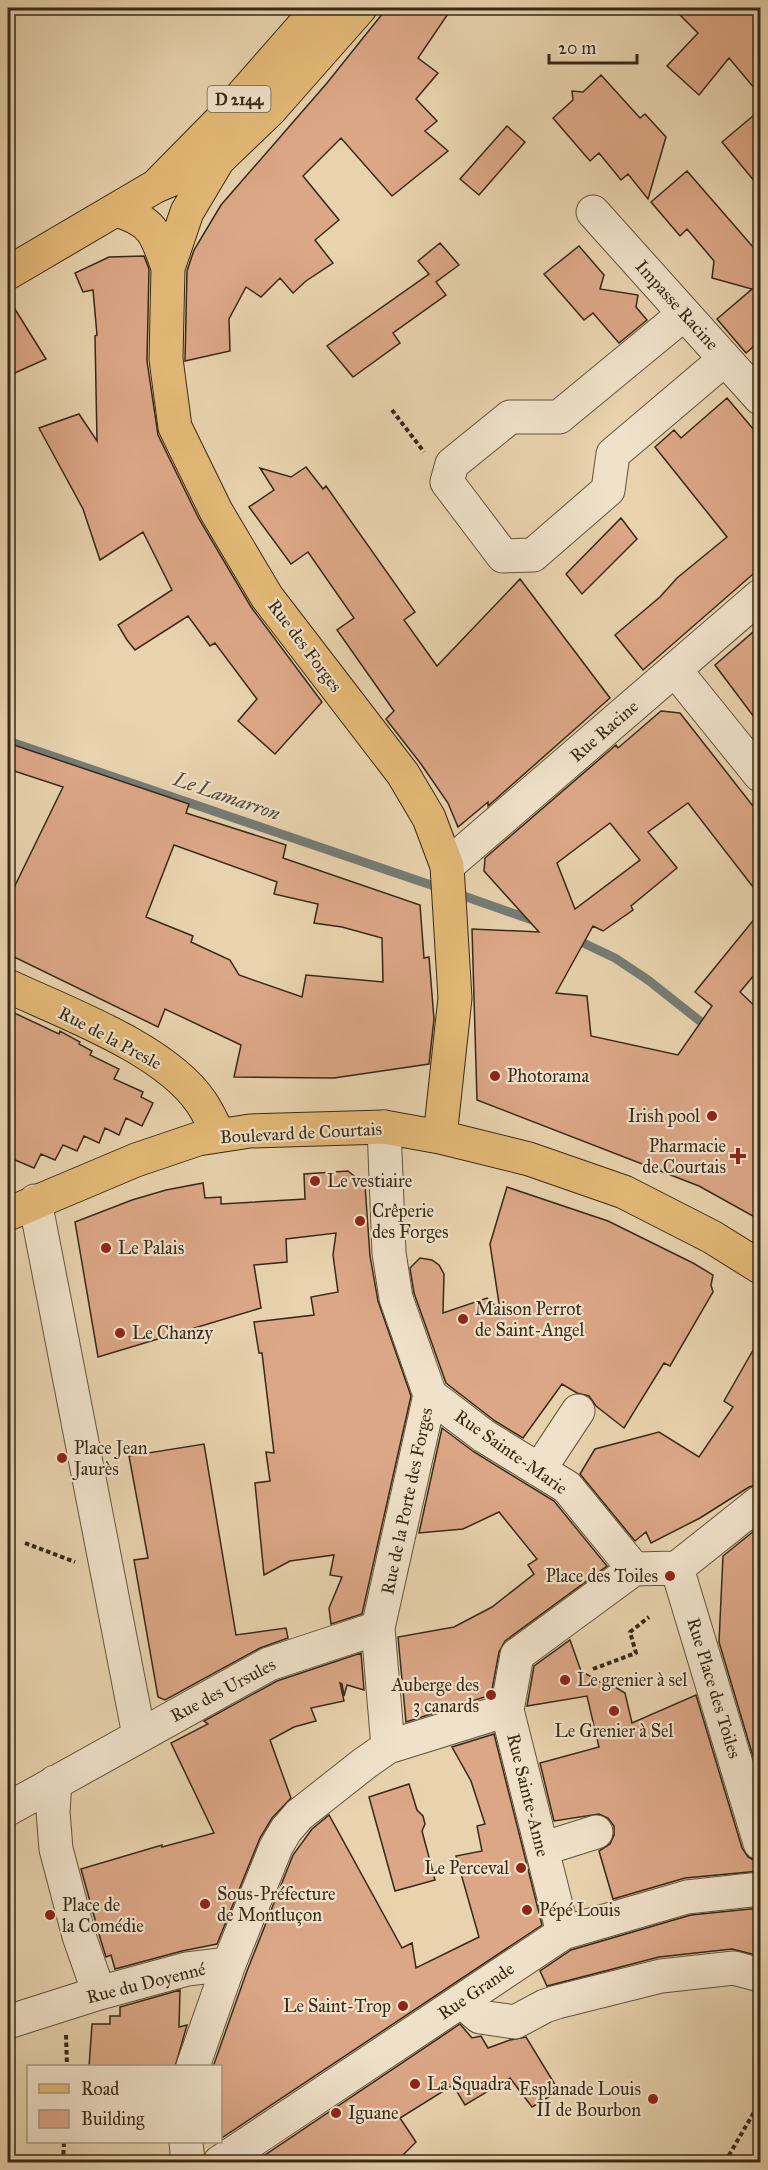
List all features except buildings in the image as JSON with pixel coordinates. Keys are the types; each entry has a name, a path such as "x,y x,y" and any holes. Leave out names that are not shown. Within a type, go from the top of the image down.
{"main road":[{"name":"D 2144","path":"156,186 219,122 319,8"},
{"name":"D 2144","path":"8,273 156,186 218,160 270,110 360,8"},
{"name":"Rue des Forges","path":"218,160 187,212 168,268 166,359 176,427 216,511 267,597 403,774 429,818 447,866 455,998 440,1137"},
{"path":"116,210 138,216 149,227 160,244 168,268"},
{"name":"Rue de la Presle","path":"8,986 113,1035 151,1056 191,1090 202,1103 219,1135"},
{"name":"Boulevard de Courtais","path":"21,1207 136,1160 198,1139 249,1131 384,1127 440,1137 529,1159 624,1192 712,1238 760,1267"}],"street":[{"name":"Impasse Racine","path":"593,212 760,398"},
{"path":"684,314 559,417 510,417 452,464 447,482 503,556 533,555 608,490 613,454 725,359"},
{"name":"Rue Racine","path":"447,866 760,596"},
{"path":"675,670 760,775"},
{"name":"Rue de la Porte des Forges","path":"384,1127 389,1253 396,1298 430,1395 378,1628 388,1747"},
{"path":"8,1809 139,1735 108,1575 21,1207"},
{"name":"Rue Sainte-Marie","path":"430,1395 484,1436 567,1488 634,1569"},
{"path":"539,1470 578,1411"},
{"path":"634,1569 677,1568 760,1502"},
{"name":"Rue Place des Toiles","path":"677,1568 760,1843"},
{"name":"Rue Sainte-Anne","path":"563,1934 507,1710 517,1655 634,1569"},
{"name":"Rue des Ursules","path":"139,1735 269,1664 378,1628"},
{"path":"194,2065 229,1964 276,1847 286,1830 299,1815 364,1763 388,1747 507,1710"},
{"path":"56,1782 53,1812 56,1849 80,1936 99,1993"},
{"path":"542,1849 596,1833"},
{"name":"Rue Grande","path":"220,2163 563,1934 687,1897 760,1889"},
{"name":"Rue du Doyenné","path":"8,2022 99,1993 187,1969 229,1964"},
{"path":"461,2001 480,2017 515,2022 557,2002 662,1976 747,1972"},
{"path":"186,2143 188,2163"}],"path":[{"path":"392,410 447,482"},
{"path":"25,1543 108,1575"},
{"path":"593,1669 636,1653 630,1632 649,1617"},
{"path":"760,2019 756,2030 760,2033"},
{"path":"725,2163 760,2102"},
{"path":"63,2162 64,2143"}],"waterway":[{"name":"Le Lamarron","path":"8,741 434,886"},
{"name":"Le Lamarron","path":"461,895 538,922"},
{"name":"Le Lamarron","path":"575,939 615,958 648,980 710,1029"}],"place":[{"name":"Photorama","path":"495,1076"},
{"name":"Irish pool","path":"712,1116"},
{"name":"Pharmacie de Courtais","path":"738,1156"},
{"name":"Le vestiaire","path":"315,1181"},
{"name":"Crêperie des Forges","path":"360,1221"},
{"name":"Le Palais","path":"106,1248"},
{"name":"Maison Perrot de Saint-Angel","path":"463,1319"},
{"name":"Le Chanzy","path":"120,1333"},
{"name":"Place Jean Jaurès","path":"62,1458"},
{"name":"Place des Toiles","path":"670,1576"},
{"name":"Le grenier à sel","path":"565,1680"},
{"name":"Auberge des 3 canards","path":"491,1695"},
{"name":"Le Grenier à Sel","path":"614,1711"},
{"name":"Le Perceval","path":"521,1868"},
{"name":"Sous-Préfecture de Montluçon","path":"205,1904"},
{"name":"Pépé Louis","path":"527,1910"},
{"name":"Place de la Comédie","path":"50,1915"},
{"name":"Le Saint-Trop","path":"403,2006"},
{"name":"La Squadra","path":"415,2084"},
{"name":"Esplanade Louis II de Bourbon","path":"653,2099"},
{"name":"Iguane","path":"336,2113"}]}
